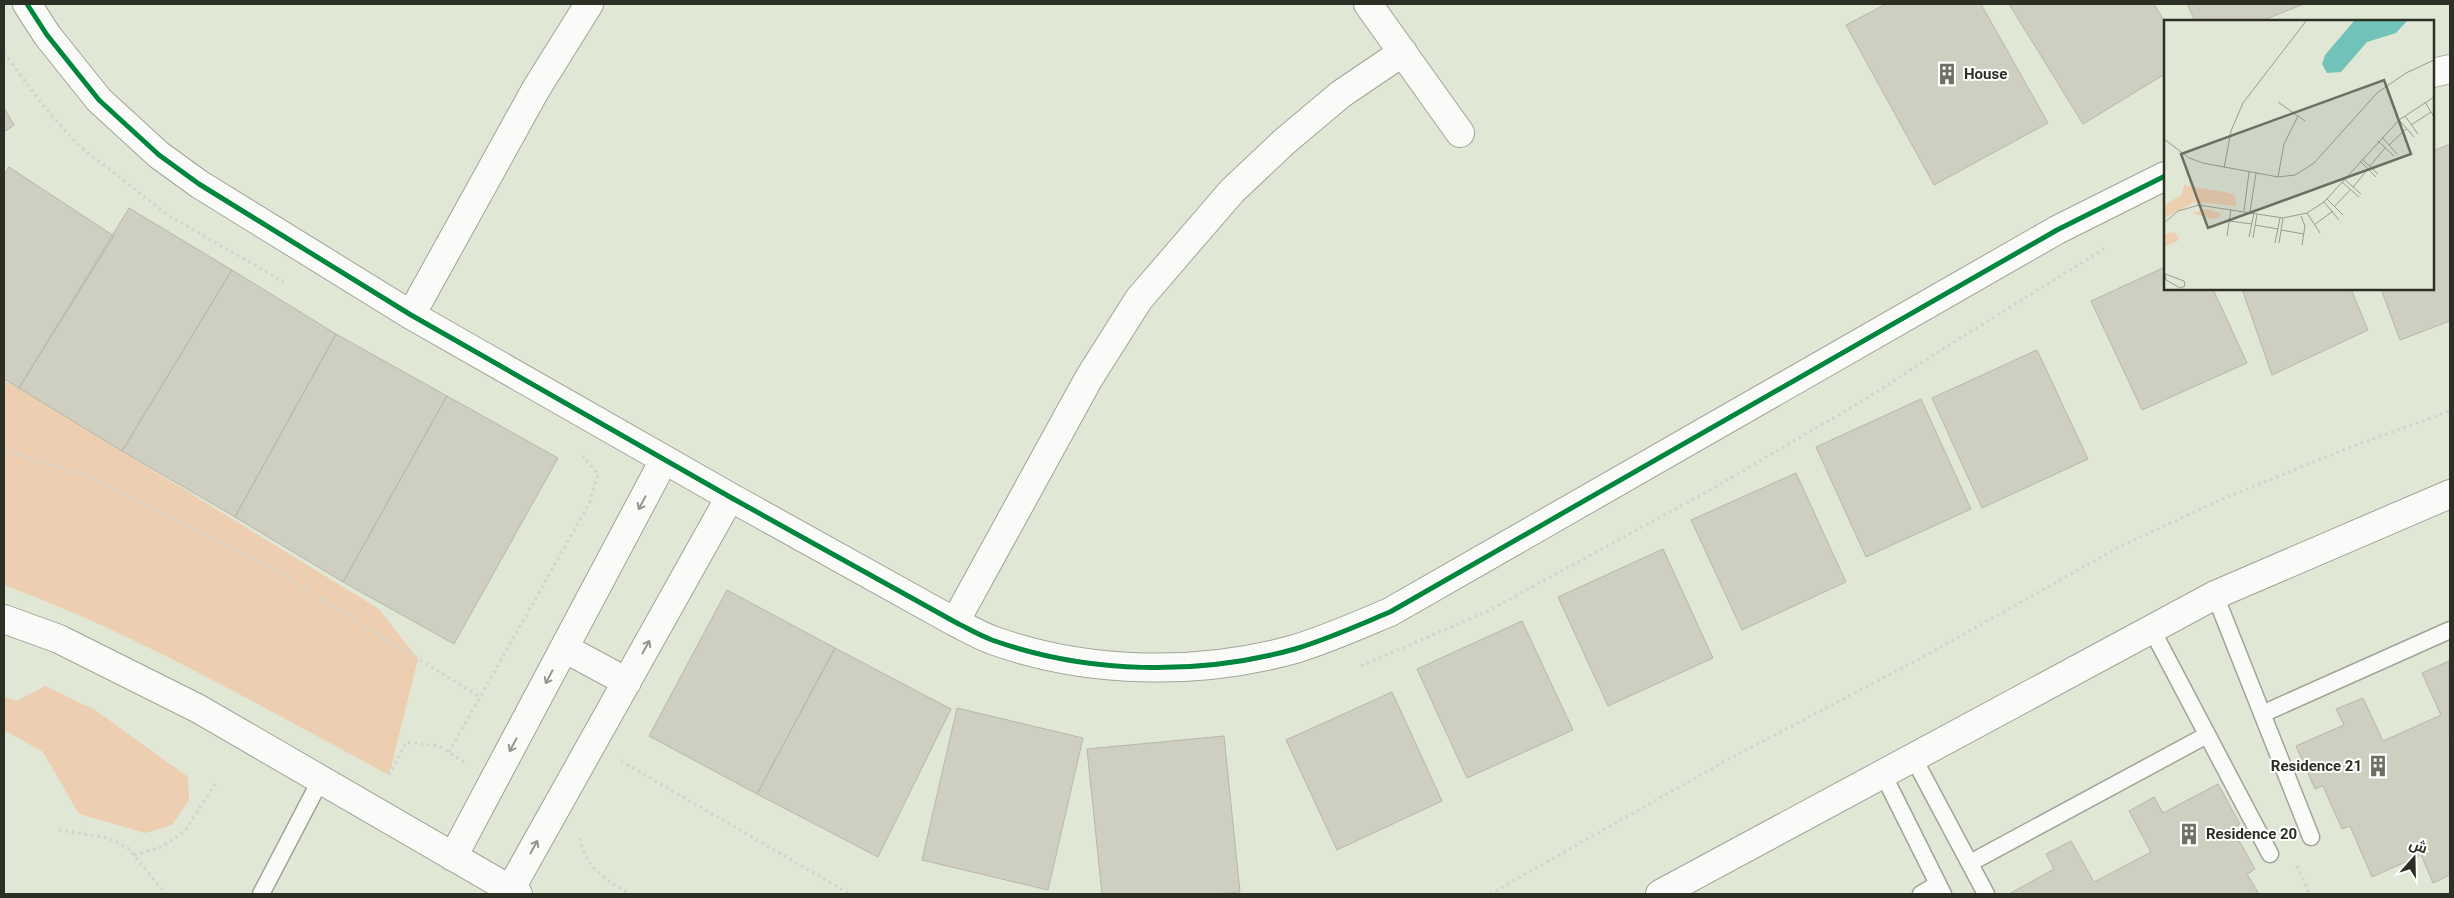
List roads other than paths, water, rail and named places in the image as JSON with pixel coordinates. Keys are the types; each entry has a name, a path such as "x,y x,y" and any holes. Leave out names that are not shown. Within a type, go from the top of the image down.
{"street":[{"path":"27,4 47,35 99,100 159,155 199,184 411,315 664,460 955,622 992,639 1041,654 1092,663 1143,667 1194,666 1245,660 1295,648 1343,632 1390,612 2057,230 2164,176"},
{"path":"411,315 536,89 589,4"},
{"path":"1368,4 1460,132"},
{"path":"955,622 1089,378 1139,299 1232,192 1285,140 1341,94 1403,52"},
{"path":"2434,73 2450,69"},
{"path":"453,858 664,460"},
{"path":"1660,894 2215,595 2450,494"},
{"path":"4,620 59,639 196,708 514,892 627,682 730,497"},
{"path":"564,648 627,682"}],"lane":[{"path":"2215,595 2311,837"},
{"path":"2151,628 2270,854"},
{"path":"2262,714 2450,630"},
{"path":"1970,863 2207,735"},
{"path":"1913,756 1986,894"},
{"path":"1883,774 1941,889 1921,894"},
{"path":"261,894 320,781"}],"place":[{"name":"House","path":"1947,74"},
{"name":"Residence 21","path":"2378,766"},
{"name":"Residence 20","path":"2189,834"}]}
